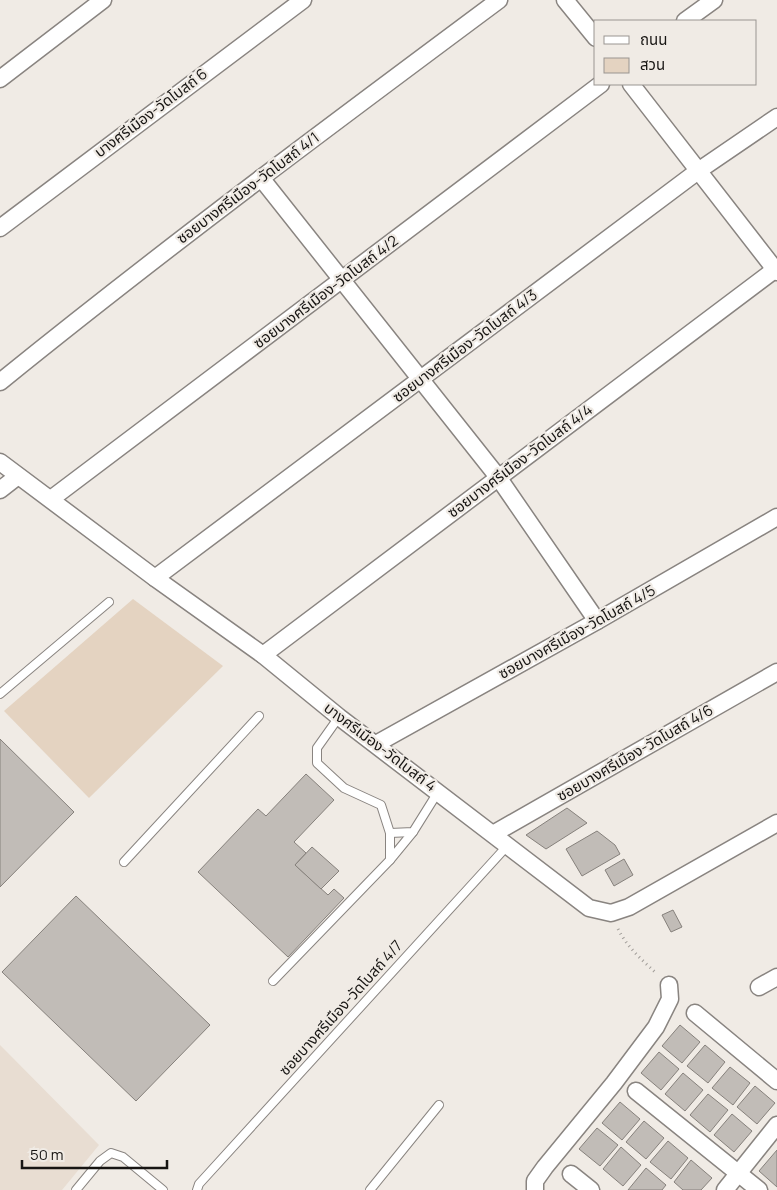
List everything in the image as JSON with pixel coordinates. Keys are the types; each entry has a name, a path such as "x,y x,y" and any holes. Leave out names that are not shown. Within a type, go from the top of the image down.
{"street":[{"path":"0,79 103,0"},
{"name":"บางศรีเมือง-วัดโบสถ์ 6","path":"0,228 303,0"},
{"name":"ซอยบางศรีเมือง-วัดโบสถ์ 4/1","path":"0,382 102,299 499,0"},
{"path":"565,0 594,36"},
{"path":"686,20 714,0"},
{"name":"ซอยบางศรีเมือง-วัดโบสถ์ 4/2","path":"51,499 600,85"},
{"path":"633,85 776,270"},
{"name":"ซอยบางศรีเมือง-วัดโบสถ์ 4/3","path":"155,578 698,171 777,117"},
{"path":"261,178 498,477 597,622"},
{"name":"ซอยบางศรีเมือง-วัดโบสถ์ 4/4","path":"263,655 776,270"},
{"name":"บางศรีเมือง-วัดโบสถ์ 4","path":"0,462 155,578 263,655 339,717 590,908 610,913"},
{"path":"0,490 18,476"},
{"name":"ซอยบางศรีเมือง-วัดโบสถ์ 4/5","path":"376,744 597,622 777,517"},
{"name":"ซอยบางศรีเมือง-วัดโบสถ์ 4/6","path":"493,834 777,672"},
{"path":"610,913 629,907 777,822"},
{"path":"759,987 777,977"},
{"path":"535,1190 536,1180 545,1167 614,1083 656,1027 670,999 669,985"},
{"path":"694,1013 777,1081"},
{"path":"636,1091 759,1190"},
{"path":"725,1190 777,1124"},
{"path":"571,1174 591,1190"}],"lane":[{"path":"0,694 109,602"},
{"path":"124,862 259,716"},
{"path":"339,717 317,748 317,763 344,788 381,805 390,833 390,860"},
{"path":"273,981 390,860 412,832 438,792"},
{"path":"390,833 412,832"},
{"name":"ซอยบางศรีเมือง-วัดโบสถ์ 4/7","path":"197,1190 199,1184 508,845"},
{"path":"370,1190 439,1105"},
{"path":"76,1190 100,1161 111,1154 123,1157 163,1190"}],"path":[{"path":"610,913 622,936 638,957 669,985"}],"shaded area":[{"path":"0,1045 99,1145 62,1190 0,1190"}],"green space":[{"path":"133,599 223,666 89,798 4,711"}],"building":[{"path":"0,739 74,812 0,887"},
{"path":"306,774 334,800 294,842 306,853 295,865 328,895 334,889 344,898 288,957 198,872 258,809 266,816"},
{"path":"567,808 587,823 546,849 526,835"},
{"path":"597,831 615,845 620,854 582,876 566,849"},
{"path":"312,847 339,871 321,889 295,865"},
{"path":"624,859 633,875 614,886 605,870"},
{"path":"76,896 210,1025 136,1101 2,972"},
{"path":"673,910 682,927 671,932 662,915"},
{"path":"680,1025 700,1042 682,1063 662,1046"},
{"path":"705,1045 725,1062 708,1083 687,1066"},
{"path":"659,1052 679,1069 661,1090 641,1073"},
{"path":"730,1067 750,1083 733,1105 712,1088"},
{"path":"683,1073 703,1090 685,1111 665,1094"},
{"path":"755,1086 775,1103 757,1124 737,1107"},
{"path":"708,1094 728,1110 710,1132 690,1115"},
{"path":"620,1102 640,1119 622,1140 602,1123"},
{"path":"732,1114 752,1131 734,1152 714,1135"},
{"path":"644,1121 664,1138 646,1159 626,1142"},
{"path":"597,1128 618,1145 600,1166 579,1149"},
{"path":"668,1141 688,1158 671,1179 650,1162"},
{"path":"621,1147 641,1165 623,1186 603,1169"},
{"path":"777,1150 777,1187 759,1171"},
{"path":"691,1160 712,1178 701,1190 683,1190 674,1182"},
{"path":"646,1168 666,1185 662,1190 628,1190"}]}
